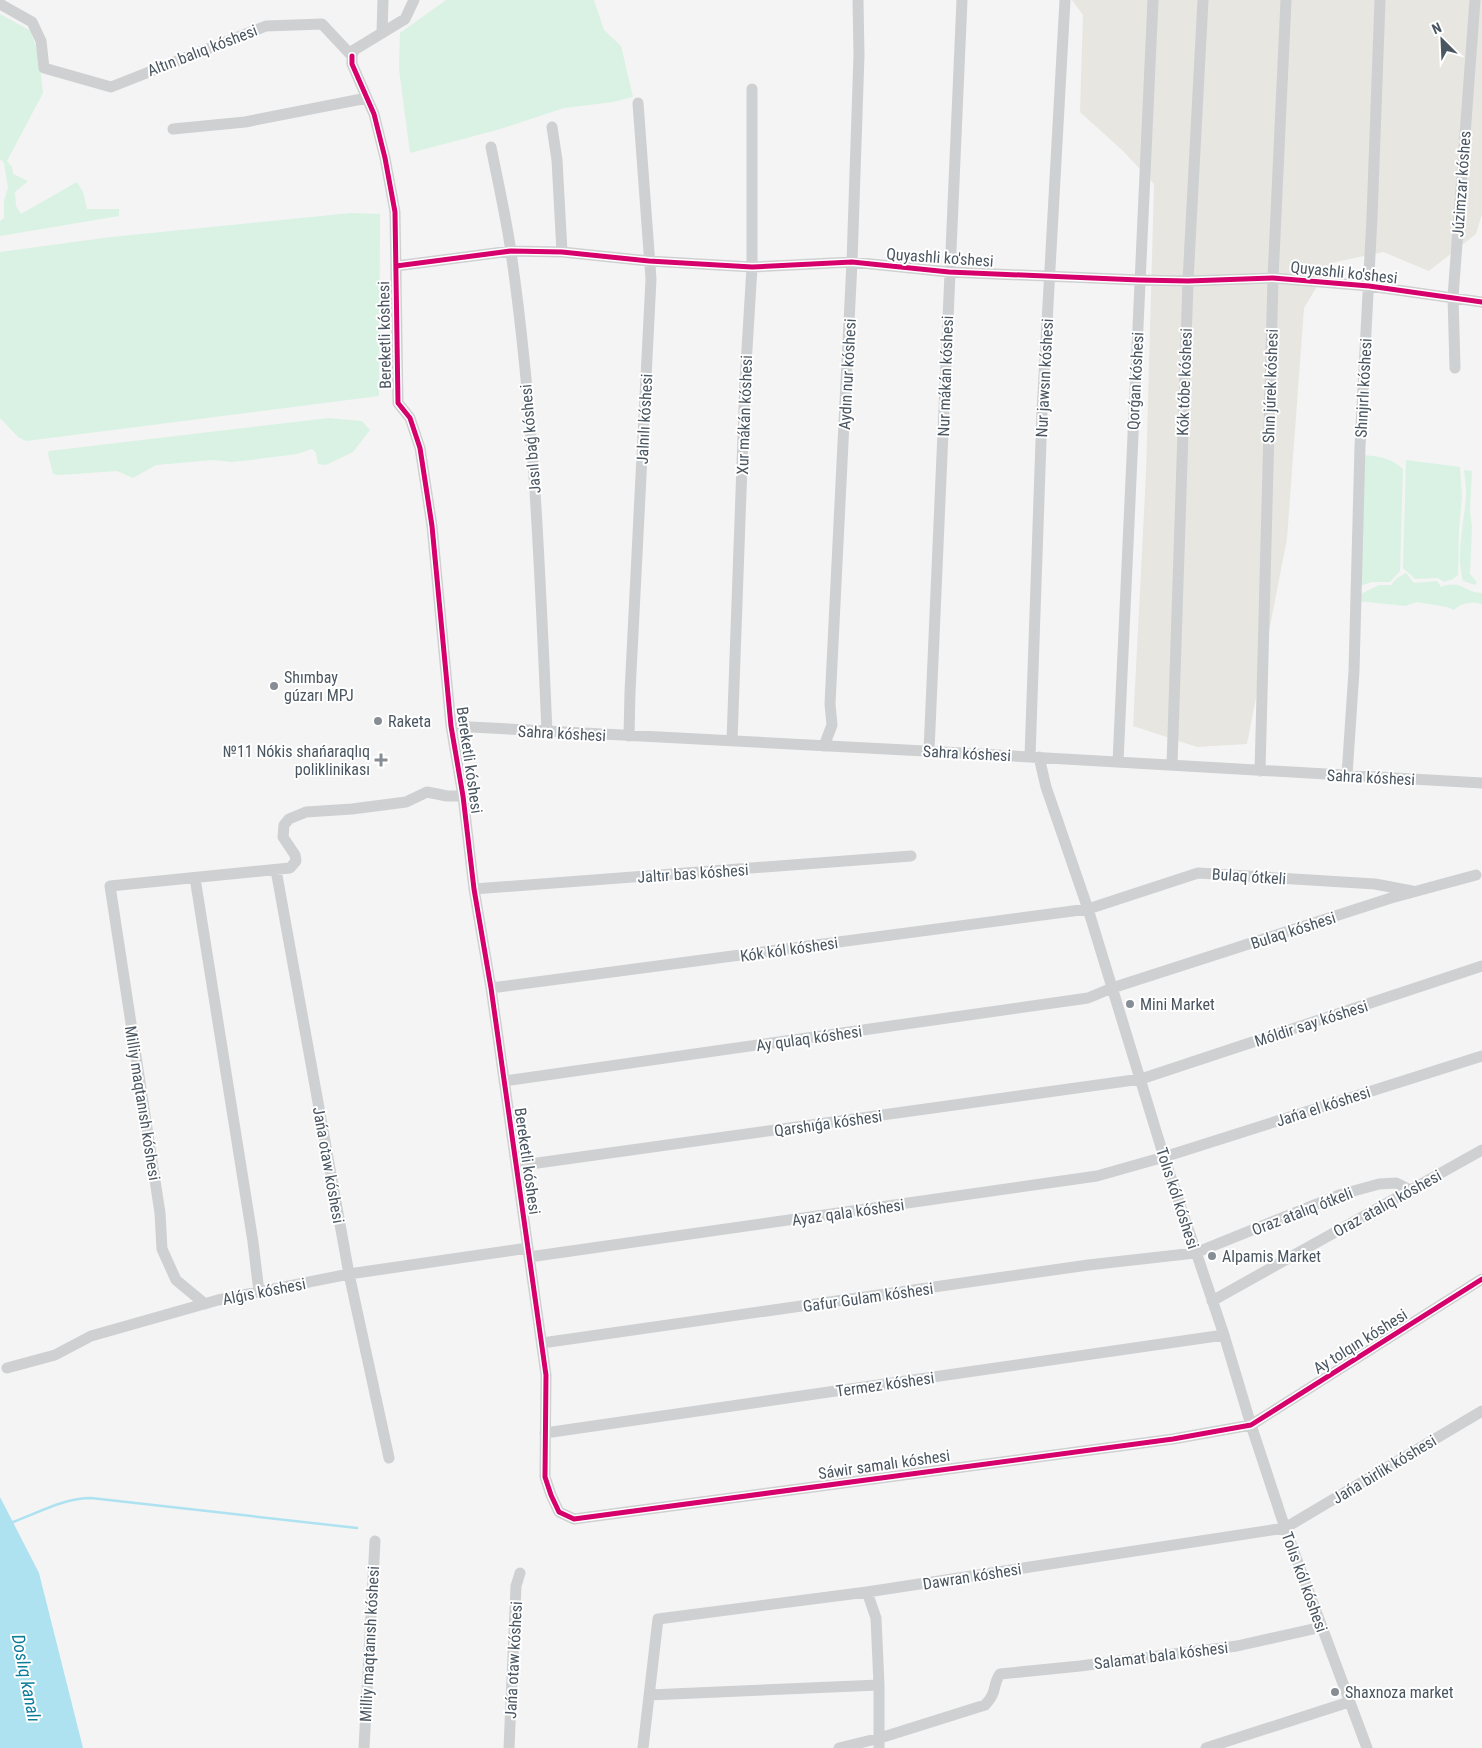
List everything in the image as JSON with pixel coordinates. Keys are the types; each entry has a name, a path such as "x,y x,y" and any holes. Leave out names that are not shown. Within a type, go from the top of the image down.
{"street":[{"path":"382,32 383,0"},
{"path":"352,56 354,50 405,19 414,0"},
{"name":"Aydın nur kóshesi","path":"824,746 832,725 830,704 852,262 859,55 858,0"},
{"name":"Nur mákán kóshesi","path":"929,751 962,0"},
{"name":"Nur jawsın kóshesi","path":"1034,757 1042,412 1065,0"},
{"name":"Qorǵan kóshesi","path":"1118,762 1153,0"},
{"name":"Kók tóbe kóshesi","path":"1172,765 1188,281 1203,0"},
{"name":"Shın júrek kóshesi","path":"1260,771 1273,278 1286,0"},
{"name":"Shınjırlı kóshesi","path":"1347,775 1354,671 1360,446 1369,286 1380,0"},
{"name":"Júzimzar kóshes","path":"1456,368 1453,297 1475,0"},
{"path":"0,4 15,6"},
{"name":"Altın balıq kóshesi","path":"15,6 32,22 41,41 44,68 111,87 266,26 322,24 352,56"},
{"name":"Bereketli kóshesi","path":"352,56 352,64 374,114 385,158 395,212 398,403 410,418 420,448 432,526 451,726 463,796 474,889 491,988 546,1375 545,1476"},
{"name":"Xur mákán kóshesi","path":"732,741 752,267 752,89"},
{"path":"173,129 245,122 367,98"},
{"name":"Jalnılı kóshesi","path":"629,736 651,279 638,103"},
{"path":"552,127 557,160 562,252"},
{"name":"Jasıl baǵ kóshesi","path":"491,147 511,251 530,423 538,538 547,732"},
{"name":"Quyashli ko'shesi","path":"396,266 511,251 562,252 649,261 752,267 852,262 950,272 1139,280 1188,281 1273,278 1369,286 1482,302"},
{"name":"Sahra kóshesi","path":"451,726 1482,783"},
{"name":"Tolıs kól kóshesi","path":"1034,757 1088,909 1164,1157 1224,1335 1285,1528 1367,1748"},
{"path":"259,1292 254,1242 195,878 290,868 296,861 295,855 283,837 284,825 290,819 306,812 352,809 406,802 427,792 447,796 463,796"},
{"name":"Jaltır bas kóshesi","path":"474,889 912,856"},
{"name":"Jańa otaw kóshesi","path":"276,870 349,1274 389,1458"},
{"name":"Bulaq ótkeli","path":"1088,909 1198,873 1375,884 1416,891"},
{"name":"Bulaq kóshesi","path":"1112,988 1416,891 1476,876"},
{"name":"Milliy maqtanısh kóshesi","path":"195,878 110,886 159,1204 162,1249 176,1280 204,1304"},
{"name":"Kók kól kóshesi","path":"491,988 1088,909"},
{"name":"Móldir say kóshesi","path":"1141,1079 1482,966"},
{"name":"Ay qulaq kóshesi","path":"504,1081 1088,998 1112,988"},
{"name":"Jańa el kóshesi","path":"1164,1157 1482,1056"},
{"name":"Qarshıǵa kóshesi","path":"516,1166 1141,1079"},
{"name":"Oraz atalıq kóshesi","path":"1212,1301 1482,1150"},
{"name":"Ayaz qala kóshesi","path":"529,1253 1097,1176 1164,1157"},
{"name":"Oraz atalıq ótkeli","path":"1195,1252 1339,1195 1379,1184 1396,1183 1410,1190"},
{"name":"Gafur Gulam kóshesi","path":"542,1343 1088,1265 1195,1252"},
{"name":"Alǵıs kóshesi","path":"7,1368 55,1355 91,1336 204,1304 349,1274 529,1253"},
{"name":"Ay tolqın kóshesi","path":"1251,1425 1482,1279"},
{"name":"Termez kóshesi","path":"546,1433 1224,1335"},
{"name":"Jańa birlik kóshesi","path":"1285,1528 1482,1411"},
{"name":"Sáwir samalı kóshesi","path":"545,1476 559,1512 574,1519 1173,1439 1251,1425"},
{"name":"Dawran kóshesi","path":"649,1695 658,1619 867,1592 1285,1528"},
{"name":"Milliy maqtanısh kóshesi","path":"364,1748 375,1541"},
{"name":"Jańa otaw kóshesi","path":"509,1748 516,1586 520,1573"},
{"path":"840,1748 880,1743 880,1685 876,1618 867,1592"},
{"name":"Salamat bala kóshesi","path":"880,1743 985,1705 995,1692 997,1678 1000,1674 1237,1646 1322,1627"},
{"path":"643,1748 649,1695 880,1685"},
{"path":"1206,1748 1350,1702"}],"green space":[{"path":"446,0 594,0 604,30 621,46 633,97 613,102 564,108 497,130 410,153 399,69 400,33"},
{"path":"0,14 31,31 39,58 43,93 7,161 12,167 13,174 28,181 15,192 16,206 21,214 77,182 83,192 87,209 119,209 119,216 0,236 0,221 4,218 4,200 8,188 4,163 0,159"},
{"path":"351,213 380,214 379,396 26,441 18,437 0,418 0,252 111,237"},
{"path":"329,418 362,421 370,430 353,452 326,465 318,464 316,453 312,449 297,454 251,460 231,462 213,460 156,465 133,478 117,471 53,474 48,454 49,451"},
{"path":"1362,455 1384,458 1394,462 1403,469 1400,571 1390,582 1372,582 1360,586"},
{"path":"1406,460 1460,467 1462,497 1458,575 1453,579 1444,582 1438,578 1415,579 1403,568"},
{"path":"1464,470 1472,471 1470,574 1477,582 1475,585 1463,581 1461,570 1460,548 1466,493"},
{"path":"1406,573 1414,583 1437,581 1441,587 1458,585 1471,591 1482,593 1482,604 1467,603 1454,610 1417,602 1405,606 1358,601 1361,594 1379,585 1391,585 1397,578"}],"sand":[{"path":"1072,0 1482,0 1482,214 1476,234 1429,271 1383,252 1331,263 1304,308 1287,539 1247,744 1197,747 1133,726 1146,474 1154,184 1123,151 1080,112 1083,15"}],"water":[{"name":"Doslıq kanalı","path":"0,1497 39,1573 83,1748 0,1748"}],"waterway":[{"path":"13,1522 61,1503 91,1498 357,1528"}],"cycle path":[{"path":"352,56 352,64 374,114 385,158 395,212 398,403 410,418 420,448 432,526 451,726 463,796 474,889 491,988 546,1375 545,1477 559,1512 574,1519 1173,1439 1251,1425 1482,1279"},
{"path":"396,266 511,251 562,252 649,261 752,267 852,262 949,272 1139,280 1188,281 1273,278 1369,286 1482,302"}],"place":[{"name":"Shımbay gúzarı MPJ","path":"274,686"},
{"name":"Raketa","path":"378,721"},
{"name":"№11 Nókis shańaraqlıq poliklinikası","path":"381,760"},
{"name":"Mini Market","path":"1130,1004"},
{"name":"Alpamis Market","path":"1212,1256"},
{"name":"Shaxnoza market","path":"1335,1692"}]}
